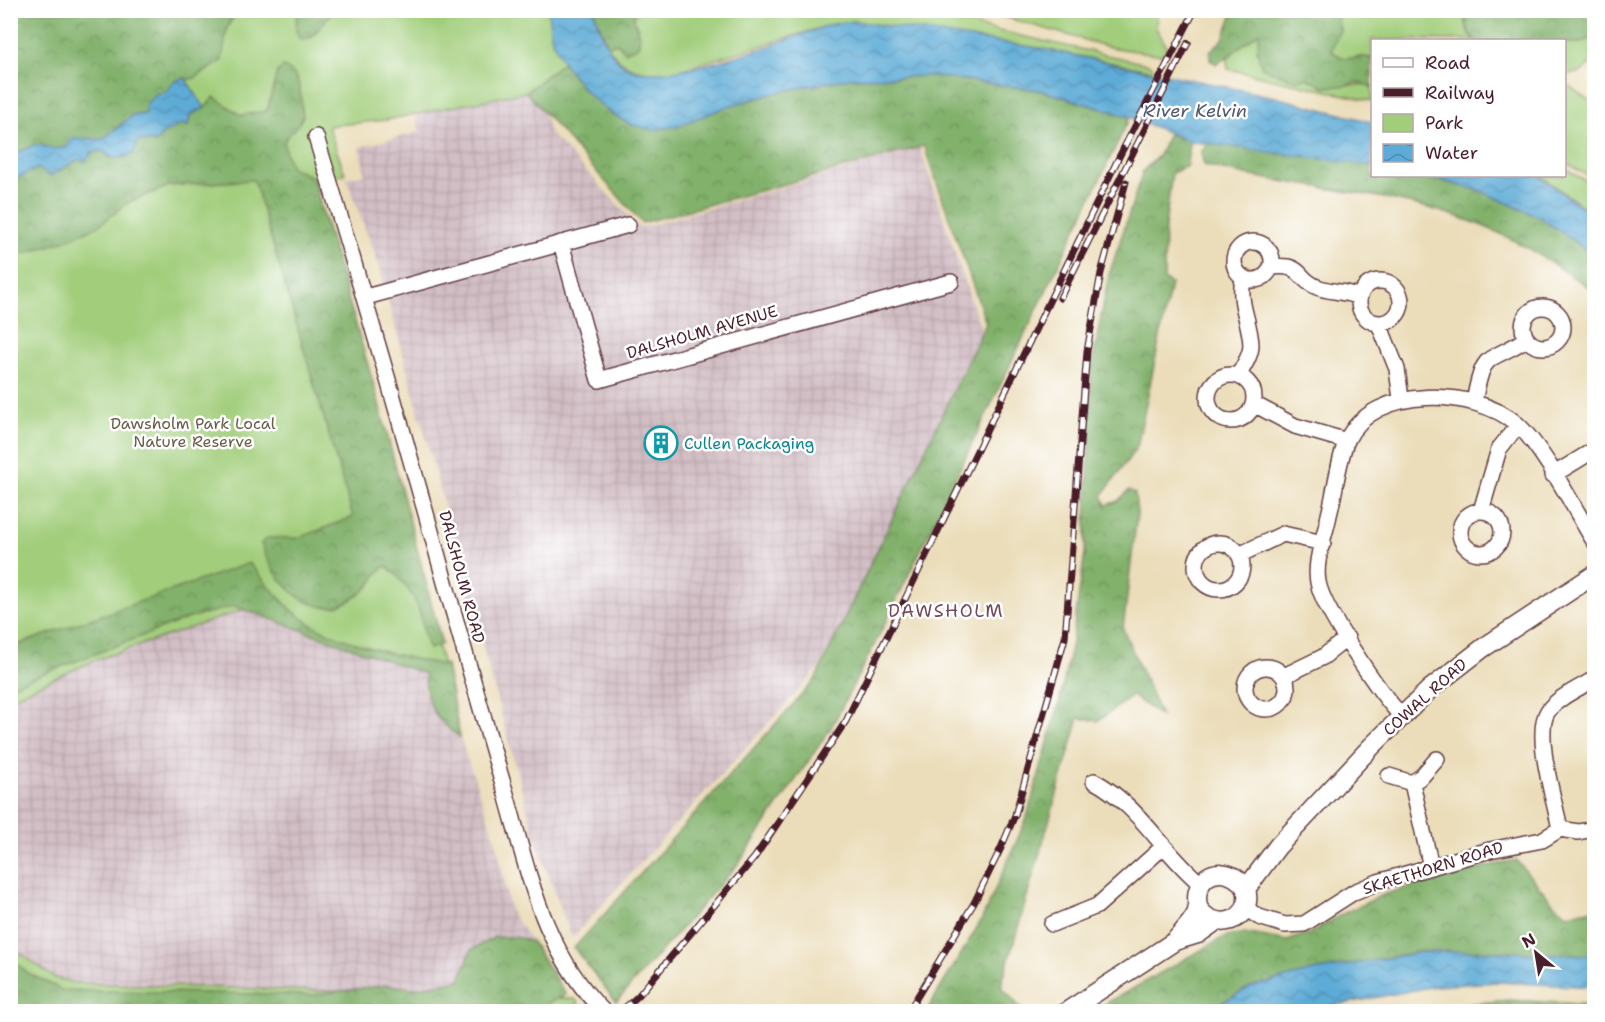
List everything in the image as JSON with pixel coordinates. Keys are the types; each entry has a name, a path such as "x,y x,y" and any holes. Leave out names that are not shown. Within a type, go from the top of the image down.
{"street":[{"name":"DALSHOLM ROAD","path":"316,137 366,297 464,651 539,908 561,958 587,995 604,1011"},
{"path":"366,297 628,225"},
{"name":"DALSHOLM AVENUE","path":"561,243 598,380 951,282"},
{"path":"1238,376 1249,357 1251,345 1241,301 1243,278 1235,267 1234,260 1240,248 1246,244 1260,243 1270,252 1272,267"},
{"path":"1243,278 1260,279 1272,267 1287,266 1297,269 1315,287 1359,297"},
{"path":"1378,324 1387,322 1400,311 1401,302 1395,286 1378,281 1370,283 1359,297 1359,306 1363,315 1378,324 1397,369 1401,399"},
{"path":"1474,402 1480,371 1486,362 1526,339"},
{"path":"1238,376 1252,387 1254,404 1241,419 1222,419 1214,413 1209,404 1212,385 1219,378 1238,376"},
{"path":"1402,716 1381,693 1325,603 1318,587 1317,571 1347,441 1365,418 1401,399 1450,398 1474,402 1503,414 1518,425 1553,475 1594,541"},
{"path":"1254,404 1295,426 1347,441"},
{"path":"1480,511 1499,449 1518,425"},
{"path":"1553,475 1594,450"},
{"path":"1239,555 1283,534 1323,543"},
{"name":"COWAL ROAD","path":"1246,889 1278,846 1402,716 1461,664 1594,575"},
{"path":"1284,676 1323,657 1347,638"},
{"path":"1560,829 1543,741 1543,723 1554,704 1594,679"},
{"path":"1389,776 1412,783 1422,777 1437,759"},
{"path":"1094,781 1125,800 1163,847 1201,884"},
{"path":"1412,783 1431,867"},
{"name":"SKAETHORN ROAD","path":"1245,908 1265,919 1285,925 1304,924 1365,887 1496,848 1542,840 1560,829 1578,832 1594,829"},
{"name":"COWAL ROAD","path":"1232,874 1278,846"},
{"path":"1052,924 1097,906 1163,847"},
{"path":"1066,1011 1175,941 1198,934 1215,922 1236,919 1245,908 1246,889 1232,874 1215,873 1201,884 1197,895 1198,907 1202,914 1215,922"},
{"path":"1175,941 1198,907"}],"shaded area":[{"path":"526,92 542,108 550,133 640,228 920,148 984,339 936,453 818,669 572,938 537,845 378,263 346,178 365,174 359,147 420,132 415,114"},
{"path":"234,606 425,674 424,690 446,728 460,737 497,844 510,911 532,942 516,937 495,937 471,950 460,980 414,988 386,985 314,995 62,990 11,958 10,686"}],"green space":[{"path":"297,10 333,11 312,37 300,40 296,30"},
{"path":"934,10 977,26 1152,65 1153,71 1039,48 854,21 833,24 672,72 636,70 614,55 608,46 614,42 622,46 638,27 633,19 634,13 640,11"},
{"path":"10,11 237,11 227,28 222,61 195,78 175,81 146,114 133,115 103,139 72,138 68,147 53,149 36,144 11,156"},
{"name":"Dawsholm Park Local Nature Reserve","path":"11,11 548,11 552,40 563,62 526,92 386,120 328,126 345,174 314,180 445,673 290,622 272,600 93,661 11,698"},
{"path":"594,11 640,11 634,13 639,37 638,46 625,52 617,43 608,46"},
{"path":"983,11 1158,11 1156,28 1167,47 1162,55 1109,47"},
{"path":"1234,11 1336,11 1340,30 1331,50 1342,57 1371,59 1371,87 1356,82 1344,86 1325,87 1307,78 1298,80 1288,78 1262,68 1257,50 1260,32 1217,64 1210,60 1210,51 1223,39"},
{"path":"1336,11 1374,11 1379,15 1397,15 1404,11 1463,11 1468,33 1473,39 1371,39 1371,59 1347,58 1331,50 1340,30"},
{"path":"1463,11 1594,11 1594,37 1581,43 1566,43 1566,39 1473,39 1469,33"},
{"path":"1261,31 1257,51 1298,80 1307,78 1323,84 1371,87 1371,101 1228,69 1227,60 1236,49"},
{"path":"1594,37 1594,61 1580,73 1566,74 1566,42 1581,43"},
{"path":"563,62 585,91 732,105 783,91 850,78 933,76 1039,90 1130,117 884,626 831,728 738,864 616,1002 574,948 815,680 986,323 924,146 642,223 526,92"},
{"path":"283,67 289,70 297,80 303,116 286,137 284,147 286,155 291,167 312,177 376,392 442,644 429,649 420,612 412,595 405,584 386,566 379,571 369,586 356,596 338,606 324,607 312,604 289,589 265,555 261,543 268,538 298,538 353,517 254,180 169,186 129,202 98,226 64,241 25,253 11,252 10,182 39,168 49,176 77,160 86,161 92,152 103,151 111,158 138,139 161,135 181,124 188,126 190,115 205,108 214,97 241,115 267,111 277,72"},
{"path":"1566,84 1594,104 1594,180 1566,163"},
{"path":"1169,134 1189,141 1187,166 1172,173 1165,226 1164,279 1171,284 1137,447 1102,496 1106,505 1118,501 1129,490 1135,494 1137,514 1123,629 1161,716 1132,696 1098,721 1079,718 1001,986 1023,1011 1008,1006 998,1011 926,1012 981,921 1026,820 1059,704 1071,647 1085,553 1092,366 1109,275 1143,171 1159,155"},
{"path":"1208,143 1353,162 1371,166 1371,177 1429,177 1480,191 1540,217 1594,255 1594,291 1517,242 1467,220 1370,195 1270,179 1204,165 1201,153"},
{"path":"1566,169 1594,186 1594,214 1542,177 1566,177"},
{"path":"249,563 290,608 319,628 373,648 412,659 446,665 460,737 438,718 433,710 427,694 425,674 234,606 189,618 11,686 11,647"},
{"path":"1516,860 1556,906 1568,914 1594,909 1594,955 1422,952 1313,971 1250,987 1207,1011 1091,1012 1226,936 1246,933 1287,941 1315,931 1340,915 1385,894 1461,872"},
{"path":"495,937 516,937 532,942 566,995 528,1012 11,1011 11,958 26,972 62,990 314,995 386,985 414,988 460,980 471,950"},
{"path":"10,946 55,978 76,983 575,999 579,1004 568,1012 11,1011"},
{"path":"1509,1000 1594,1005 1594,1011 1398,1011"}],"water":[{"name":"River Kelvin","path":"548,11 594,11 609,49 625,66 643,72 696,67 833,24 854,21 1039,48 1275,97 1371,122 1371,166 1189,141 1130,117 1039,90 933,76 850,78 783,91 732,105 677,126 654,130 632,125 611,114 585,91 563,62 552,40"},
{"path":"185,78 205,108 190,115 188,126 181,124 161,135 156,143 138,140 134,153 125,157 111,157 103,151 92,152 86,161 77,160 50,176 38,168 11,182 11,156 36,144 53,149 67,147 71,138 103,139 133,115 146,114 145,105 157,93 165,93 175,81"},
{"path":"1429,177 1540,177 1594,216 1594,255 1539,217 1480,191"},
{"path":"1479,951 1594,955 1594,987 1497,982 1435,986 1306,1011 1207,1011 1250,987 1313,971 1422,952"}],"railway":[{"path":"620,1012 638,996 755,857 846,721 1119,157 1195,10"},
{"path":"1060,298 1188,43"},
{"path":"908,1012 974,903 1015,815 1065,638 1087,351 1101,273 1126,182"}],"place":[{"name":"Cullen Packaging","path":"661,443"}],"district":[{"name":"DAWSHOLM","path":"946,611"}]}
